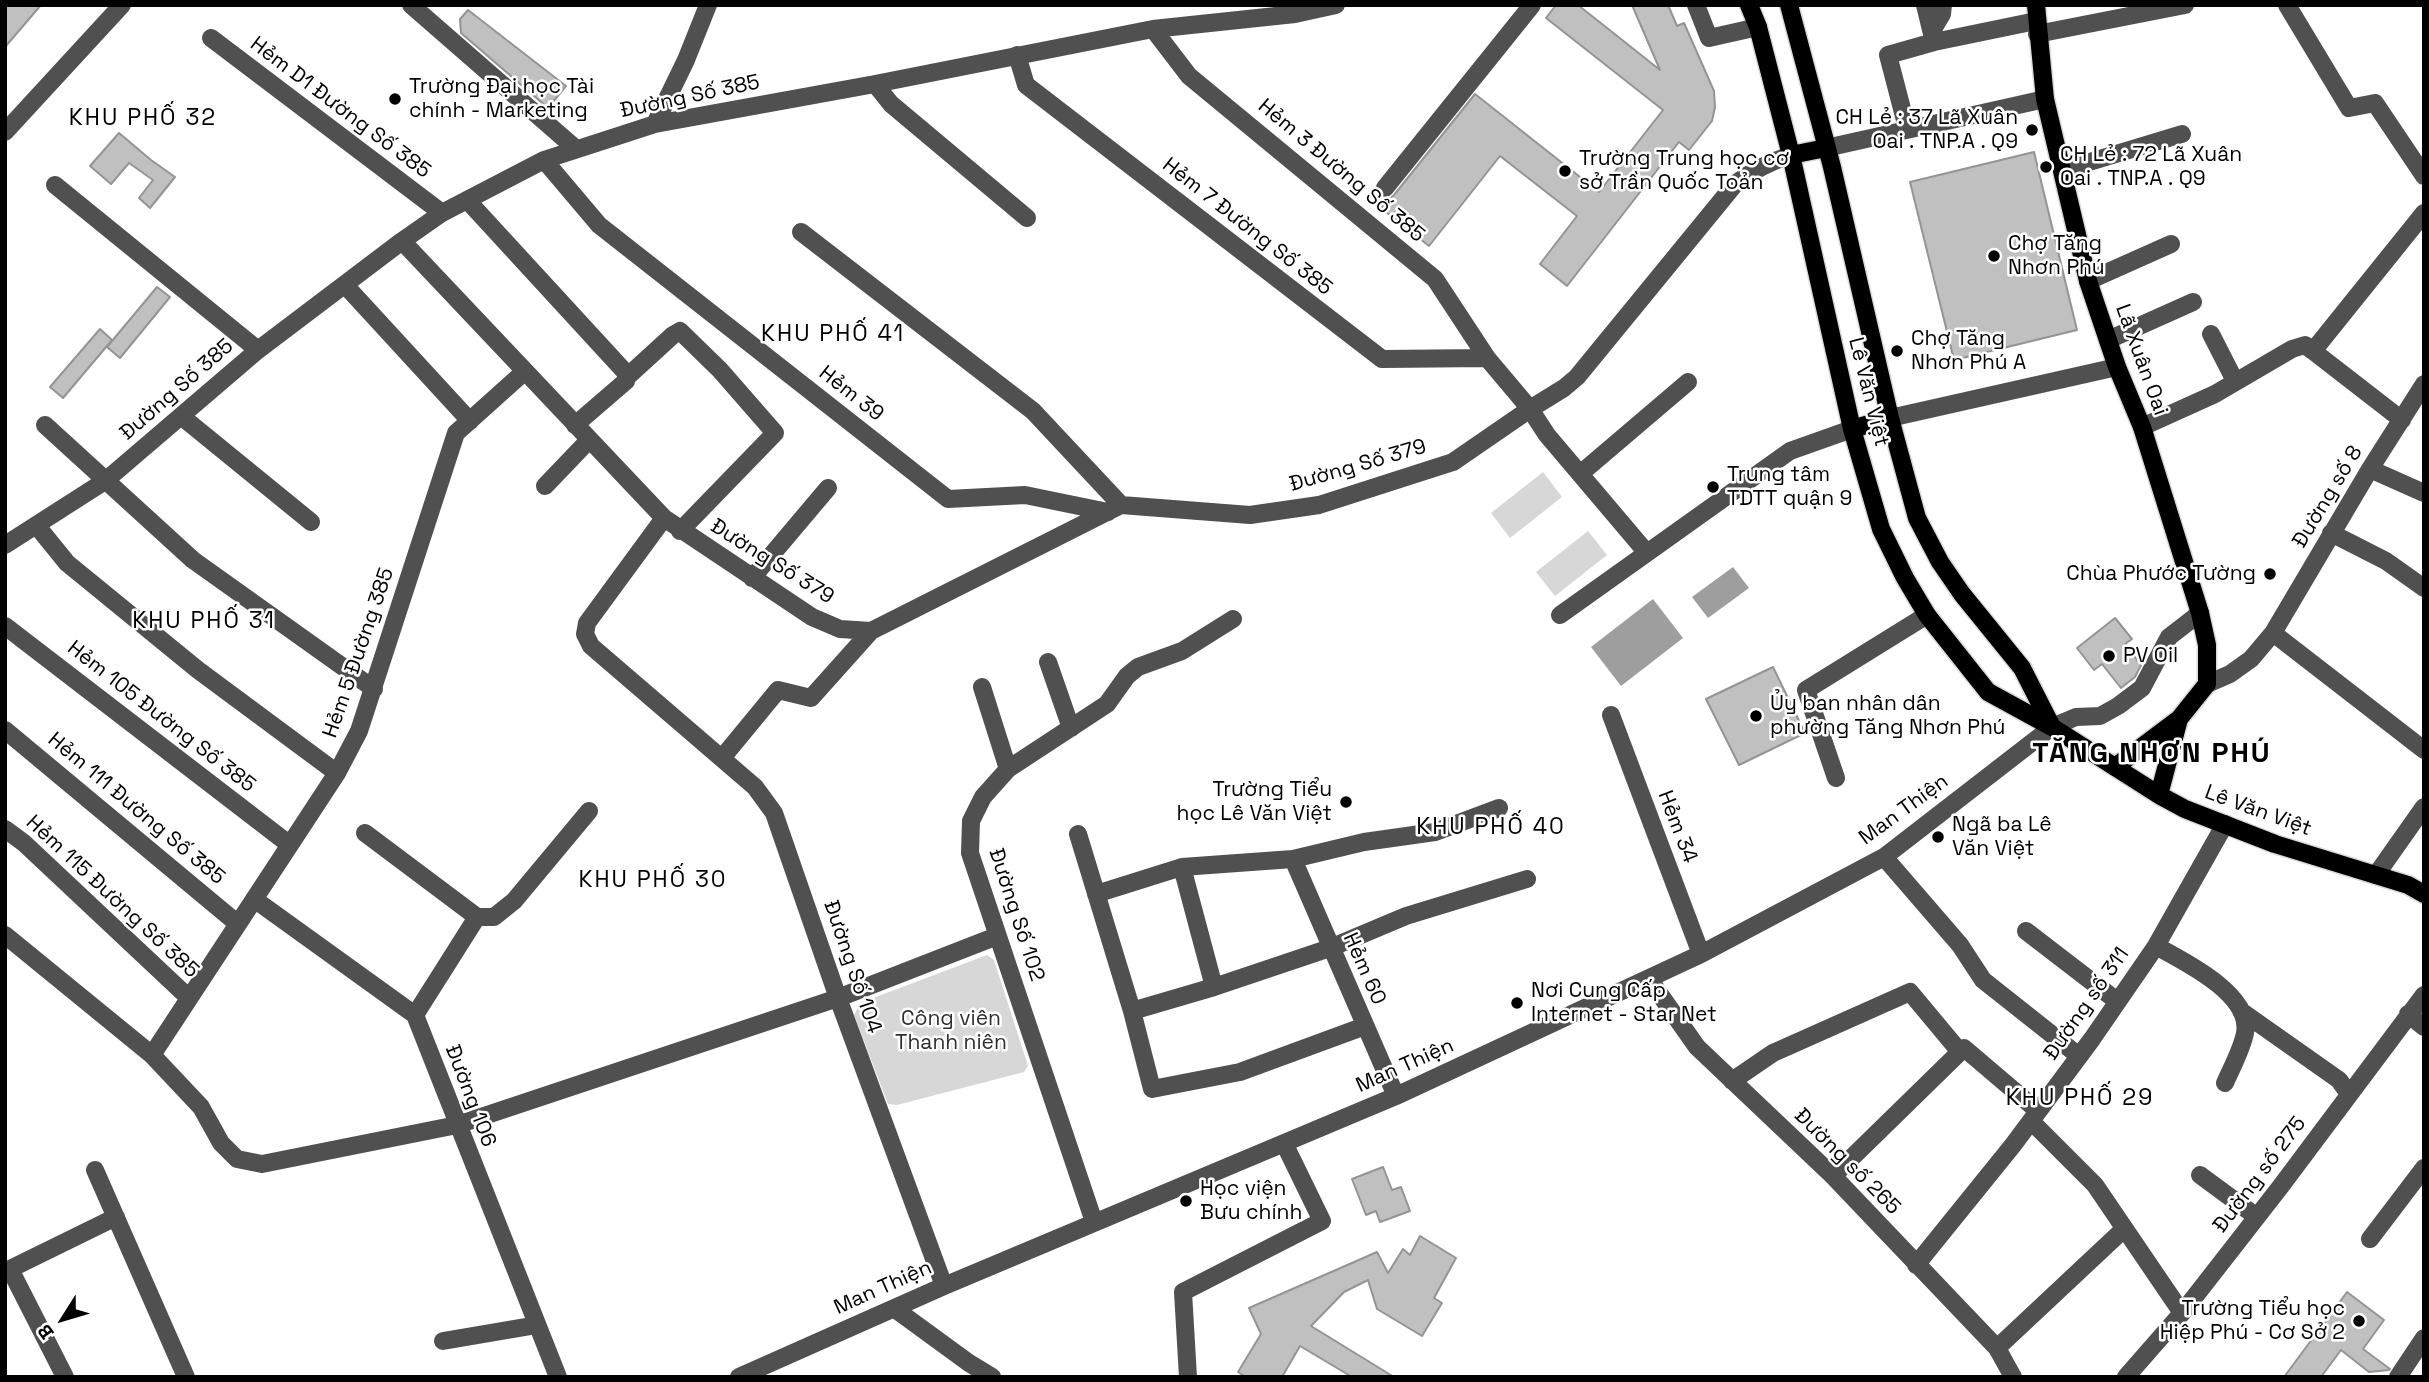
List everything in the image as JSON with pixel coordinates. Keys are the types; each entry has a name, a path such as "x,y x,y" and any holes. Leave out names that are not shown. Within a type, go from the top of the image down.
{"main road":[{"name":"Lê Văn Việt","path":"1749,5 1758,27 1791,155 1852,429 1881,529 1927,615 1988,692 2052,727 2159,795 2185,809 2276,844 2408,885 2424,894"},
{"name":"Lê Văn Việt","path":"1789,5 1832,167 1890,418 1917,518 1940,562 1962,594 2022,668 2052,727"},
{"name":"Lã Xuân Oai","path":"2036,20 2045,99 2088,281 2117,367 2142,427 2200,613 2207,645 2207,684"},
{"path":"1791,155 1826,148"},
{"path":"1852,429 1890,418"},
{"path":"2115,767 2179,719 2207,684"},
{"path":"2159,795 2179,719"}],"street":[{"path":"5,132 122,5"},
{"path":"411,5 575,148"},
{"path":"655,124 686,60 708,5"},
{"name":"Đường Số 385","path":"5,545 105,481 258,350 402,241 442,213 544,160 655,124 1153,29 1336,5"},
{"path":"1385,188 1532,5"},
{"path":"1696,5 1709,38 1758,27"},
{"path":"1925,5 1933,36"},
{"path":"1933,36 1942,15 1943,5"},
{"path":"1907,128 1888,55 1933,36 2036,20 2185,5"},
{"path":"2287,5 2349,108 2375,103 2424,176"},
{"name":"Hẻm 3 Đường Số 385","path":"1153,29 1189,76 1436,279 1487,358 1530,409 1547,435 1647,553"},
{"name":"Hẻm D1 Đường Số 385","path":"211,38 442,213"},
{"name":"Hẻm 7 Đường Số 385","path":"1017,55 1026,85 1382,359 1487,358"},
{"path":"875,84 891,103 1027,218"},
{"path":"1826,148 2045,99"},
{"path":"2063,170 2182,134"},
{"name":"Đường Số 379","path":"1114,509 1250,515 1318,505 1453,462 1577,377 1735,184 1770,161 1791,155"},
{"name":"Hẻm 39","path":"544,160 599,225 948,499 1026,495 1114,509"},
{"path":"55,185 258,350"},
{"path":"467,200 627,377"},
{"path":"2313,351 2424,213"},
{"path":"664,518 587,623 585,634 590,646 722,758 778,690 811,698 871,631 1114,509 1033,411 801,232"},
{"name":"Đường Số 379","path":"402,241 664,518 812,617 840,629 871,631"},
{"path":"2088,281 2171,244"},
{"path":"345,285 470,421"},
{"path":"2108,340 2193,302"},
{"path":"575,425 680,331 720,370 775,433 680,531"},
{"path":"2211,334 2235,381"},
{"path":"2142,427 2215,394 2292,349 2305,345 2402,420"},
{"path":"1890,418 2117,367"},
{"name":"Hẻm 5 Đường 385","path":"152,1055 337,773 359,731 456,433 524,372"},
{"path":"1580,474 1688,382"},
{"name":"Đường số 8","path":"2207,684 2230,674 2251,659 2273,633 2331,533 2424,384"},
{"path":"181,416 311,522"},
{"path":"45,425 193,561 374,688"},
{"path":"1560,615 1790,451 1852,429"},
{"path":"545,486 589,440"},
{"path":"2370,469 2424,493"},
{"path":"752,578 828,488"},
{"path":"37,526 67,564 198,670 337,773"},
{"path":"2331,533 2386,561 2424,588"},
{"path":"2052,727 2076,717 2100,716 2142,688 2169,637 2200,613"},
{"path":"1836,778 1806,690 1927,615"},
{"name":"Đường Số 102","path":"1094,1222 970,853 971,821 983,797 1008,769 1107,704 1127,676 1138,667 1182,650 1233,620"},
{"name":"Hẻm 105 Đường Số 385","path":"5,626 290,845"},
{"path":"2273,633 2424,750"},
{"path":"1048,662 1071,728"},
{"path":"982,687 1008,769"},
{"name":"Hẻm 34","path":"1611,715 1701,954"},
{"name":"Man Thiện","path":"739,1377 944,1286 1396,1096 1701,954 1884,857 2052,727"},
{"name":"Hẻm 111 Đường Số 385","path":"5,730 238,924"},
{"name":"Đường Số 104","path":"722,758 755,787 774,813 838,998 944,1286"},
{"path":"2376,875 2424,807"},
{"path":"1096,894 1182,867 1293,859 1364,842 1435,832 1499,808"},
{"path":"365,833 477,917 494,917 514,901 589,811"},
{"name":"Đường số 311","path":"1916,1265 2035,1116 2118,1002 2156,946 2225,824"},
{"name":"Hẻm 115 Đường Số 385","path":"5,829 24,843 189,998"},
{"path":"1078,834 1132,1012 1152,1089 1240,1072 1365,1026"},
{"path":"1884,857 1961,945 1983,980 2079,1056"},
{"name":"Hẻm 60","path":"1293,859 1396,1096"},
{"path":"1182,867 1214,987"},
{"path":"1132,1012 1330,948 1406,916 1527,879"},
{"path":"254,899 415,1015 477,917"},
{"path":"2026,931 2118,1002"},
{"path":"5,935 152,1055 201,1107 221,1143 237,1159 262,1164 457,1125 838,998 997,936"},
{"path":"2156,946 2199,970 2227,992 2241,1010 2339,1080 2349,1094"},
{"name":"Đường số 265","path":"1649,979 1698,1047 1833,1176 1997,1348 2014,1377"},
{"path":"1732,1081 1773,1053 1910,992 1962,1050 2035,1116 2095,1185 2182,1313"},
{"name":"Đường số 275","path":"2126,1377 2182,1313 2257,1217 2424,995"},
{"path":"2225,1083 2245,1031 2241,1010"},
{"path":"2408,1014 2424,1027"},
{"name":"Đường 106","path":"415,1015 558,1377"},
{"path":"1833,1176 1962,1050"},
{"path":"1188,1377 1183,1292 1322,1221 1284,1143"},
{"path":"2370,1239 2424,1168"},
{"path":"95,1170 186,1377"},
{"path":"2200,1175 2257,1217"},
{"path":"65,1377 10,1269 116,1217"},
{"path":"1997,1348 2124,1229"},
{"path":"895,1309 968,1363 992,1377"},
{"path":"443,1341 537,1325"},
{"path":"2398,1377 2422,1344"}],"green space":[{"path":"1543,472 1562,497 1510,538 1491,513"},
{"path":"1588,531 1607,555 1555,596 1536,572"},
{"name":"Công viên Thanh niên","path":"987,955 994,960 1028,1066 1024,1072 897,1105 888,1104 854,1015 860,1003"}],"shaded area":[{"path":"1733,567 1749,588 1708,618 1692,597"},
{"path":"1653,599 1683,638 1621,686 1591,647"}],"building":[{"path":"5,5 41,5 5,47"},
{"path":"1556,5 1578,5 1660,70 1632,5 1668,5 1677,26 1684,23 1714,91 1715,107 1712,121 1689,150 1679,142 1567,286 1540,264 1577,216 1500,156 1429,246 1381,208 1475,94 1599,192 1663,110 1546,18"},
{"path":"468,10 566,86 548,108 461,33 460,19"},
{"path":"119,133 175,177 150,208 139,198 153,180 129,163 111,184 90,166"},
{"name":"Chợ Tăng Nhơn Phú","path":"2034,152 2077,330 1954,360 1910,182"},
{"path":"157,287 170,297 120,358 107,347"},
{"path":"100,329 112,340 63,398 50,387"},
{"name":"PV Oil","path":"2115,618 2132,639 2125,644 2141,665 2135,677 2121,688 2102,664 2094,670 2077,648"},
{"name":"Ủy ban nhân dân phường Tăng Nhơn Phú","path":"1773,667 1805,733 1739,765 1706,699"},
{"path":"1383,1167 1392,1190 1401,1187 1410,1211 1380,1222 1376,1211 1366,1215 1352,1179"},
{"path":"1420,1236 1456,1258 1434,1298 1442,1303 1422,1336 1377,1309 1368,1280 1344,1292 1311,1326 1394,1377 1352,1377 1300,1346 1282,1377 1246,1377 1238,1372 1261,1334 1249,1308 1377,1252 1388,1273 1403,1249 1410,1255"},
{"path":"2347,1292 2384,1320 2363,1349 2390,1369 2369,1372 2341,1350 2321,1377 2284,1377"}],"place":[{"name":"Trường Đại học Tài chính - Marketing","path":"395,99"},
{"name":"CH Lẻ : 37 Lã Xuân Oai . TNP.A . Q9","path":"2032,130"},
{"name":"CH Lẻ : 72 Lã Xuân Oai . TNP.A . Q9","path":"2046,167"},
{"name":"Trường Trung học cơ sở Trần Quốc Toản","path":"1565,171"},
{"name":"Chợ Tăng Nhơn Phú","path":"1994,256"},
{"name":"Chợ Tăng Nhơn Phú A","path":"1897,351"},
{"name":"Trung tâm TDTT quận 9","path":"1713,487"},
{"name":"Chùa Phước Tường","path":"2270,574"},
{"name":"PV Oil","path":"2109,656"},
{"name":"Ủy ban nhân dân phường Tăng Nhơn Phú","path":"1756,716"},
{"name":"Trường Tiểu học Lê Văn Việt","path":"1346,802"},
{"name":"Ngã ba Lê Văn Việt","path":"1938,837"},
{"name":"Nơi Cung Cấp Internet - Star Net","path":"1517,1003"},
{"name":"Học viện Bưu chính","path":"1186,1201"},
{"name":"Trường Tiểu học Hiệp Phú - Cơ Sở 2","path":"2359,1321"}],"district":[{"name":"KHU PHỐ 32","path":"143,119"},
{"name":"KHU PHỐ 41","path":"833,335"},
{"name":"KHU PHỐ 31","path":"204,622"},
{"name":"TĂNG NHƠN PHÚ","path":"2152,754"},
{"name":"KHU PHỐ 40","path":"1491,828"},
{"name":"KHU PHỐ 30","path":"653,881"},
{"name":"KHU PHỐ 29","path":"2080,1099"}]}
